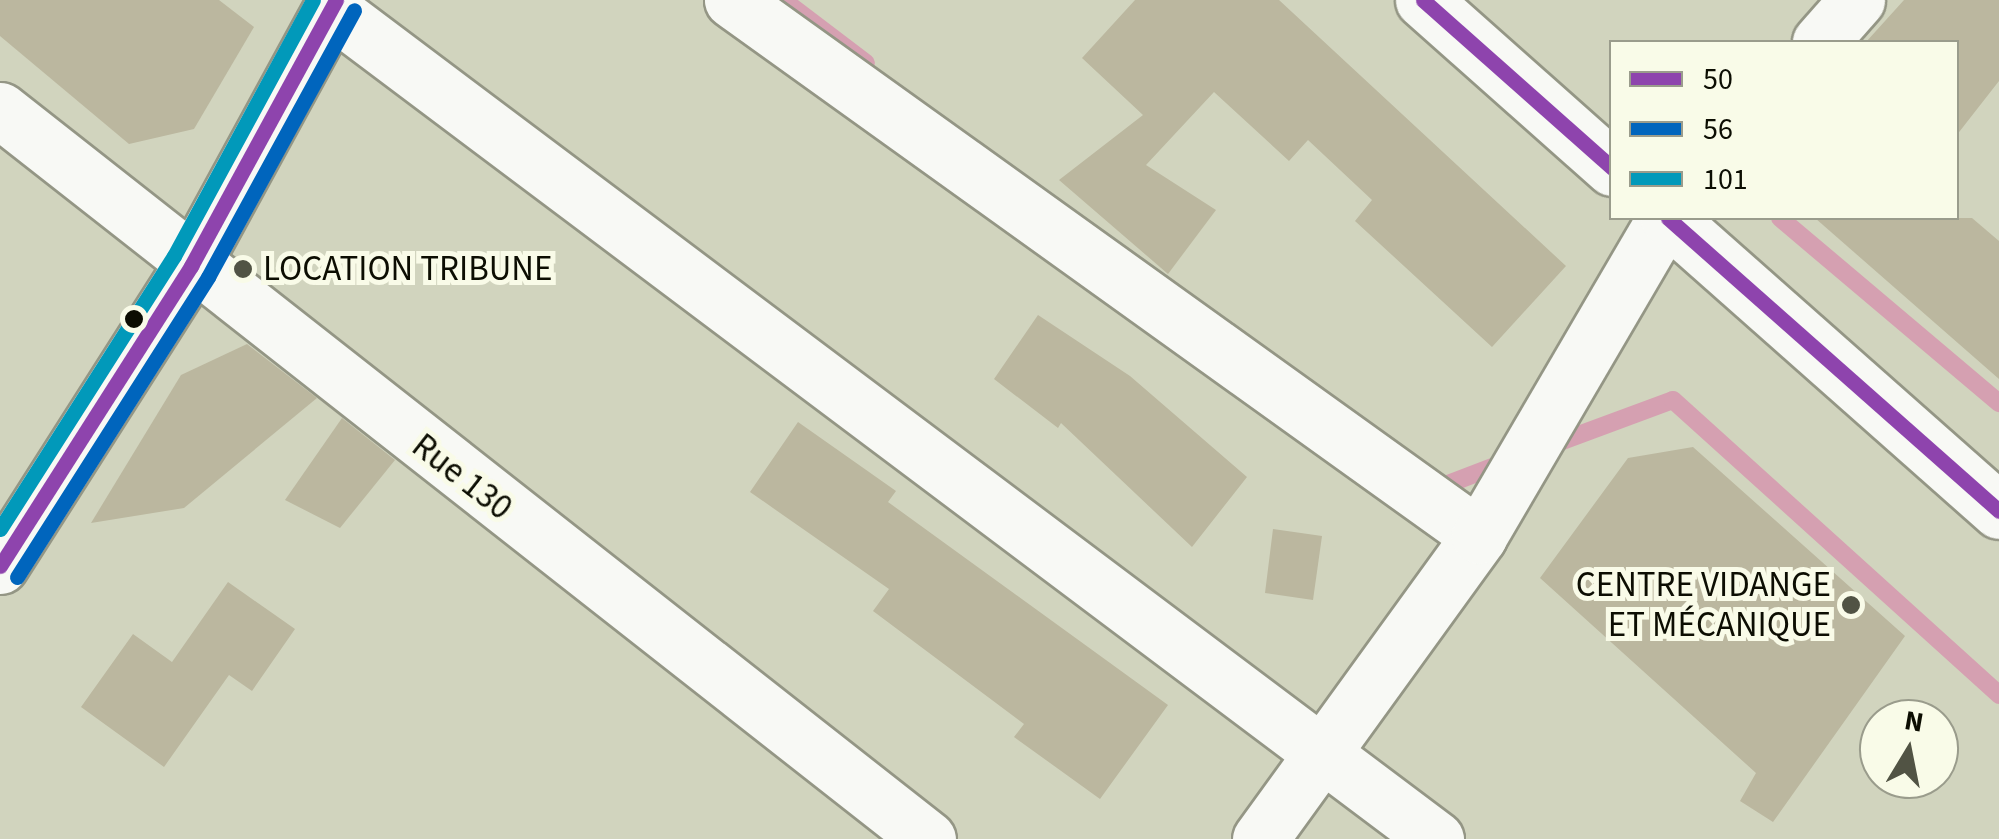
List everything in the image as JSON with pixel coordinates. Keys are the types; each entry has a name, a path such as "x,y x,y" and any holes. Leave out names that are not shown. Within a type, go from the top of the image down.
{"street":[{"path":"732,0 1478,536"},
{"path":"1423,0 1609,165"},
{"path":"1822,40 1857,0"},
{"path":"0,566 191,266 333,4 1320,756 1436,839"},
{"name":"Rue 130","path":"0,110 191,266 928,839"},
{"path":"1260,839 1478,536 1665,220"},
{"path":"1668,220 1999,511"}],"building":[{"path":"0,0 219,0 254,27 194,129 129,144 0,36"},
{"path":"1135,0 1279,0 1566,266 1492,347 1355,221 1372,200 1308,140 1289,161 1214,92 1146,165 1216,210 1168,274 1059,180 1143,115 1082,58"},
{"path":"1904,0 1999,0 1999,81 1959,132 1959,40 1868,40"},
{"path":"1972,218 1999,241 1999,379 1817,220"},
{"path":"1038,315 1130,376 1247,477 1192,547 1061,423 1058,428 994,379"},
{"path":"247,344 317,398 184,508 91,523 181,375"},
{"path":"342,418 395,460 340,528 285,500"},
{"path":"798,422 896,491 888,502 1168,705 1100,799 1014,737 1024,724 873,611 889,589 750,492"},
{"path":"1693,447 1905,636 1773,822 1740,801 1756,773 1540,578 1628,458"},
{"path":"1273,529 1322,536 1313,600 1265,593"},
{"path":"228,582 295,629 252,691 229,675 164,767 81,707 133,634 172,662"}],"waterway":[{"path":"783,0 866,63"},
{"path":"1782,220 1999,403"},
{"path":"1546,447 1673,400 1999,695"},
{"path":"1431,477 1443,486 1508,461"}],"transit line":[{"name":"101","path":"0,529 174,256 313,0"},
{"name":"50","path":"0,566 191,266 336,0"},
{"name":"50","path":"1423,0 1609,165"},
{"name":"56","path":"17,577 208,277 354,10"},
{"name":"50","path":"1670,220 1999,511"}],"place":[{"name":"LOCATION TRIBUNE","path":"243,269"},
{"name":"CENTRE VIDANGE ET MÉCANIQUE","path":"1851,605"}]}
